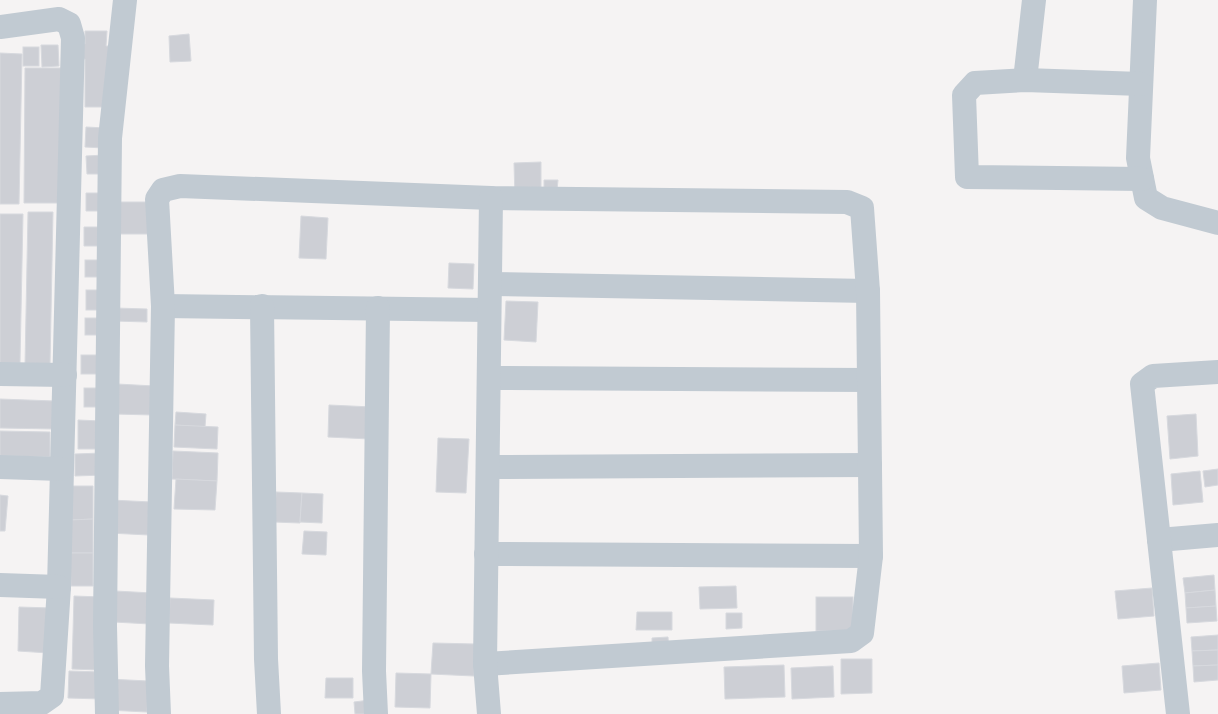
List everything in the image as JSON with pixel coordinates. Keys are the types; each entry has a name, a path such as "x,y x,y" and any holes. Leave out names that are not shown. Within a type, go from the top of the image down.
{"street":[{"path":"107,714 105,626 110,138 125,0"},
{"path":"1026,80 1034,0"},
{"path":"1145,0 1138,158 1146,198 1162,208 1218,223"},
{"path":"0,27 59,19 69,24 72,38 59,587 52,696 42,703 0,704"},
{"path":"1141,84 1026,80 975,83 964,95 967,177 1142,178"},
{"path":"159,714 157,666 163,306 157,199 164,190 180,186 491,198 847,202 862,208 868,291 871,556 862,633 851,641 485,664"},
{"path":"489,714 485,664 491,198"},
{"path":"490,284 868,291"},
{"path":"163,306 489,310"},
{"path":"262,306 266,659 269,714"},
{"path":"376,714 374,671 378,308"},
{"path":"1178,714 1142,384 1153,376 1218,372"},
{"path":"0,374 65,375"},
{"path":"489,378 869,380"},
{"path":"488,467 870,465"},
{"path":"0,467 61,469"},
{"path":"1159,540 1218,535"},
{"path":"486,554 871,556"},
{"path":"0,585 59,587"}],"building":[{"path":"85,31 107,31 106,46 112,46 107,107 85,107 85,59 77,59 77,44 85,44"},
{"path":"189,34 191,61 170,62 169,36"},
{"path":"41,45 58,45 59,66 42,67"},
{"path":"23,47 39,47 39,66 23,66"},
{"path":"0,53 22,54 19,204 0,204"},
{"path":"25,68 64,68 63,203 24,203"},
{"path":"86,127 105,128 104,148 85,147"},
{"path":"105,155 105,174 87,174 86,156"},
{"path":"541,162 541,197 515,198 514,163"},
{"path":"544,180 558,180 557,190 544,190"},
{"path":"86,193 104,193 105,211 86,211"},
{"path":"116,202 149,202 148,234 116,234"},
{"path":"28,212 53,212 50,365 25,365"},
{"path":"0,214 23,214 20,363 0,363"},
{"path":"301,216 328,218 326,259 299,258"},
{"path":"84,227 105,227 104,246 84,246"},
{"path":"85,260 102,260 102,277 85,277"},
{"path":"449,263 474,264 473,289 448,288"},
{"path":"86,290 103,290 103,310 86,310"},
{"path":"506,301 538,302 536,342 504,340"},
{"path":"115,308 147,309 147,322 115,321"},
{"path":"85,318 102,318 102,335 85,335"},
{"path":"81,355 101,355 101,374 81,374"},
{"path":"117,384 154,386 153,415 115,414"},
{"path":"84,388 99,388 99,407 84,407"},
{"path":"0,399 55,401 54,429 0,428"},
{"path":"329,405 372,407 370,439 328,437"},
{"path":"176,412 206,414 205,427 175,425"},
{"path":"1196,414 1198,456 1170,459 1167,416"},
{"path":"78,420 101,421 101,449 78,449"},
{"path":"175,425 218,427 217,449 174,447"},
{"path":"0,431 50,432 50,457 0,456"},
{"path":"438,438 469,439 466,493 436,492"},
{"path":"173,451 218,453 217,481 172,479"},
{"path":"102,453 103,475 75,476 75,454"},
{"path":"1218,469 1218,485 1205,487 1203,471"},
{"path":"1200,471 1203,502 1173,505 1171,474"},
{"path":"176,479 217,481 215,510 174,509"},
{"path":"70,486 93,486 93,519 70,520"},
{"path":"276,492 302,493 300,523 274,522"},
{"path":"302,493 323,494 322,523 300,522"},
{"path":"0,495 8,496 5,531 0,531"},
{"path":"111,500 151,502 149,535 109,533"},
{"path":"93,519 93,553 70,553 70,520"},
{"path":"304,531 327,532 326,555 302,554"},
{"path":"70,553 93,553 93,586 71,586"},
{"path":"1214,575 1215,590 1185,593 1183,578"},
{"path":"736,586 737,608 700,609 699,587"},
{"path":"1152,588 1154,616 1118,619 1115,591"},
{"path":"1215,590 1216,606 1186,608 1185,593"},
{"path":"115,591 152,593 150,624 114,622"},
{"path":"74,596 101,597 98,670 72,669"},
{"path":"816,597 853,597 853,631 816,631"},
{"path":"170,598 214,600 213,625 169,623"},
{"path":"1216,606 1217,621 1187,623 1186,608"},
{"path":"19,607 51,608 49,653 18,651"},
{"path":"637,612 672,612 672,630 636,630"},
{"path":"726,613 742,613 742,628 726,629"},
{"path":"1218,635 1218,650 1192,651 1191,637"},
{"path":"668,637 669,651 652,652 652,638"},
{"path":"433,643 475,644 474,676 431,674"},
{"path":"1218,650 1218,665 1193,666 1192,651"},
{"path":"841,659 872,659 872,693 841,694"},
{"path":"1159,663 1161,690 1124,693 1122,666"},
{"path":"784,665 785,697 725,699 724,667"},
{"path":"1218,665 1218,680 1194,682 1193,666"},
{"path":"833,666 834,697 792,699 791,668"},
{"path":"69,671 102,672 102,699 68,698"},
{"path":"396,673 431,674 430,708 395,707"},
{"path":"326,678 353,678 353,698 325,698"},
{"path":"108,679 148,681 147,712 107,710"},
{"path":"370,700 372,714 355,714 354,702"}]}
